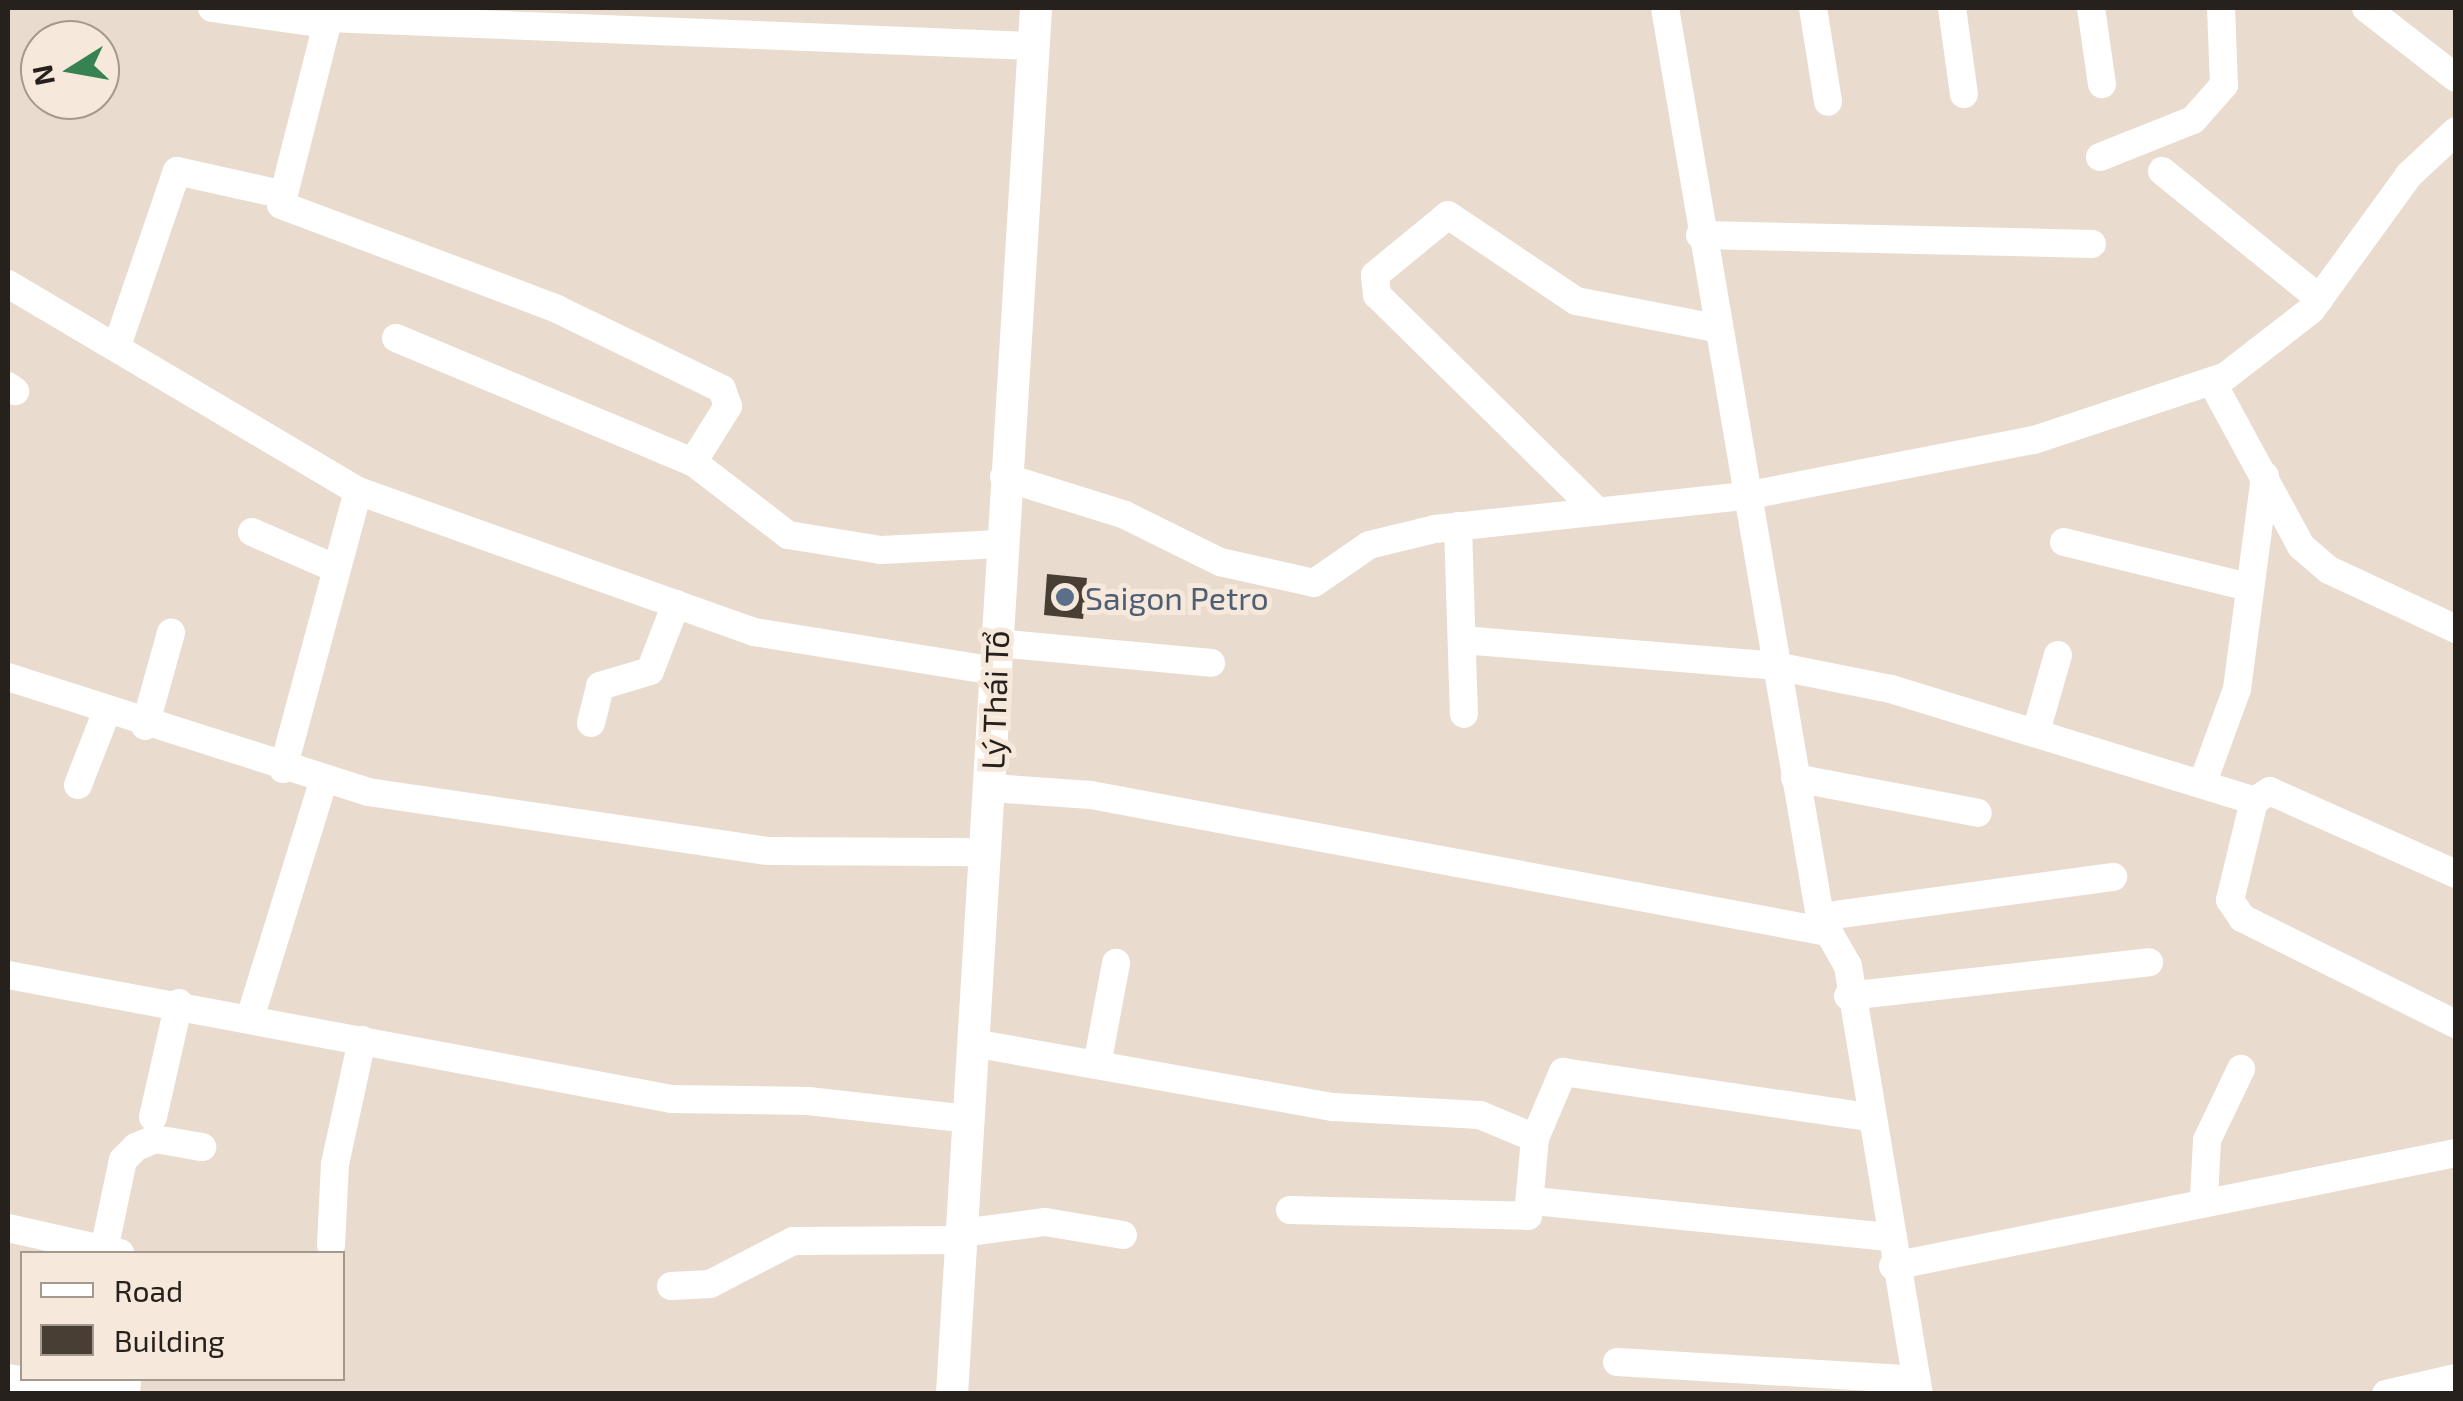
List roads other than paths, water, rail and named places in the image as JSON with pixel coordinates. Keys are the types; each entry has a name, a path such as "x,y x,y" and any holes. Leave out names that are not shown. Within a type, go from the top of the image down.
{"main road":[{"name":"Lý Thái Tổ","path":"952,1394 991,788 1004,476 1036,8"}],"street":[{"path":"212,8 329,17 1032,46"},
{"path":"1617,1362 1917,1387 1866,1117 1848,996 1848,966 1822,924 1715,328 1666,8"},
{"path":"1813,8 1828,102"},
{"path":"1952,8 1964,94"},
{"path":"2091,8 2102,84"},
{"path":"2100,157 2193,120 2224,85 2221,8"},
{"path":"2366,8 2456,78"},
{"path":"329,17 280,194 288,214 558,309 722,388 728,406 694,462"},
{"path":"1004,476 1125,516 1220,562 1314,583 1369,545 1458,526 1745,496 2034,440 2212,382 2320,299 2400,186 2456,130"},
{"path":"118,346 177,171 280,194"},
{"path":"2162,171 2320,299"},
{"path":"1597,511 1377,295 1375,276 1448,216 1576,301 1715,328"},
{"path":"1700,235 2092,244"},
{"path":"8,284 358,491 676,604 823,649 1210,663"},
{"path":"396,338 694,462 788,535 881,550 1000,544"},
{"path":"2212,382 2301,546 2329,570 2456,629"},
{"path":"2203,782 2237,689 2265,476"},
{"path":"282,769 330,566 358,491"},
{"path":"1458,526 1464,714"},
{"path":"252,532 330,566"},
{"path":"2064,542 2248,587"},
{"path":"591,723 600,686 650,671 676,604"},
{"path":"145,726 171,633"},
{"path":"1462,640 1776,666 2036,732 2254,801"},
{"path":"2036,732 2058,655"},
{"path":"8,677 145,726 323,782 768,851 986,852"},
{"path":"78,785 106,712"},
{"path":"1796,778 1978,812"},
{"path":"251,1016 323,782"},
{"path":"991,788 1091,794 1822,924 2113,877"},
{"path":"2456,874 2289,794 2270,791 2254,801 2231,882 2242,918 2456,1024"},
{"path":"1848,996 2149,962"},
{"path":"1098,1065 1116,963"},
{"path":"8,974 179,1002 672,1099 808,1100 968,1120"},
{"path":"153,1117 179,1002"},
{"path":"331,1245 335,1164 362,1040"},
{"path":"972,1043 1333,1107 1480,1115 1535,1138"},
{"path":"2204,1198 2206,1140 2241,1069"},
{"path":"1290,1210 1504,1221 1528,1216 1534,1201 1535,1138 1555,1082 1578,1070 1866,1117"},
{"path":"113,1251 123,1160 136,1147 155,1139 202,1147"},
{"path":"1893,1266 2204,1198 2456,1153"},
{"path":"1534,1201 1888,1237"},
{"path":"671,1286 710,1284 793,1241 961,1236 1045,1222 1123,1235"},
{"path":"8,1228 109,1251"},
{"path":"2386,1394 2456,1378"},
{"path":"27,1381 110,1394"}],"place":[{"name":"Saigon Petro","path":"1065,597"}]}
